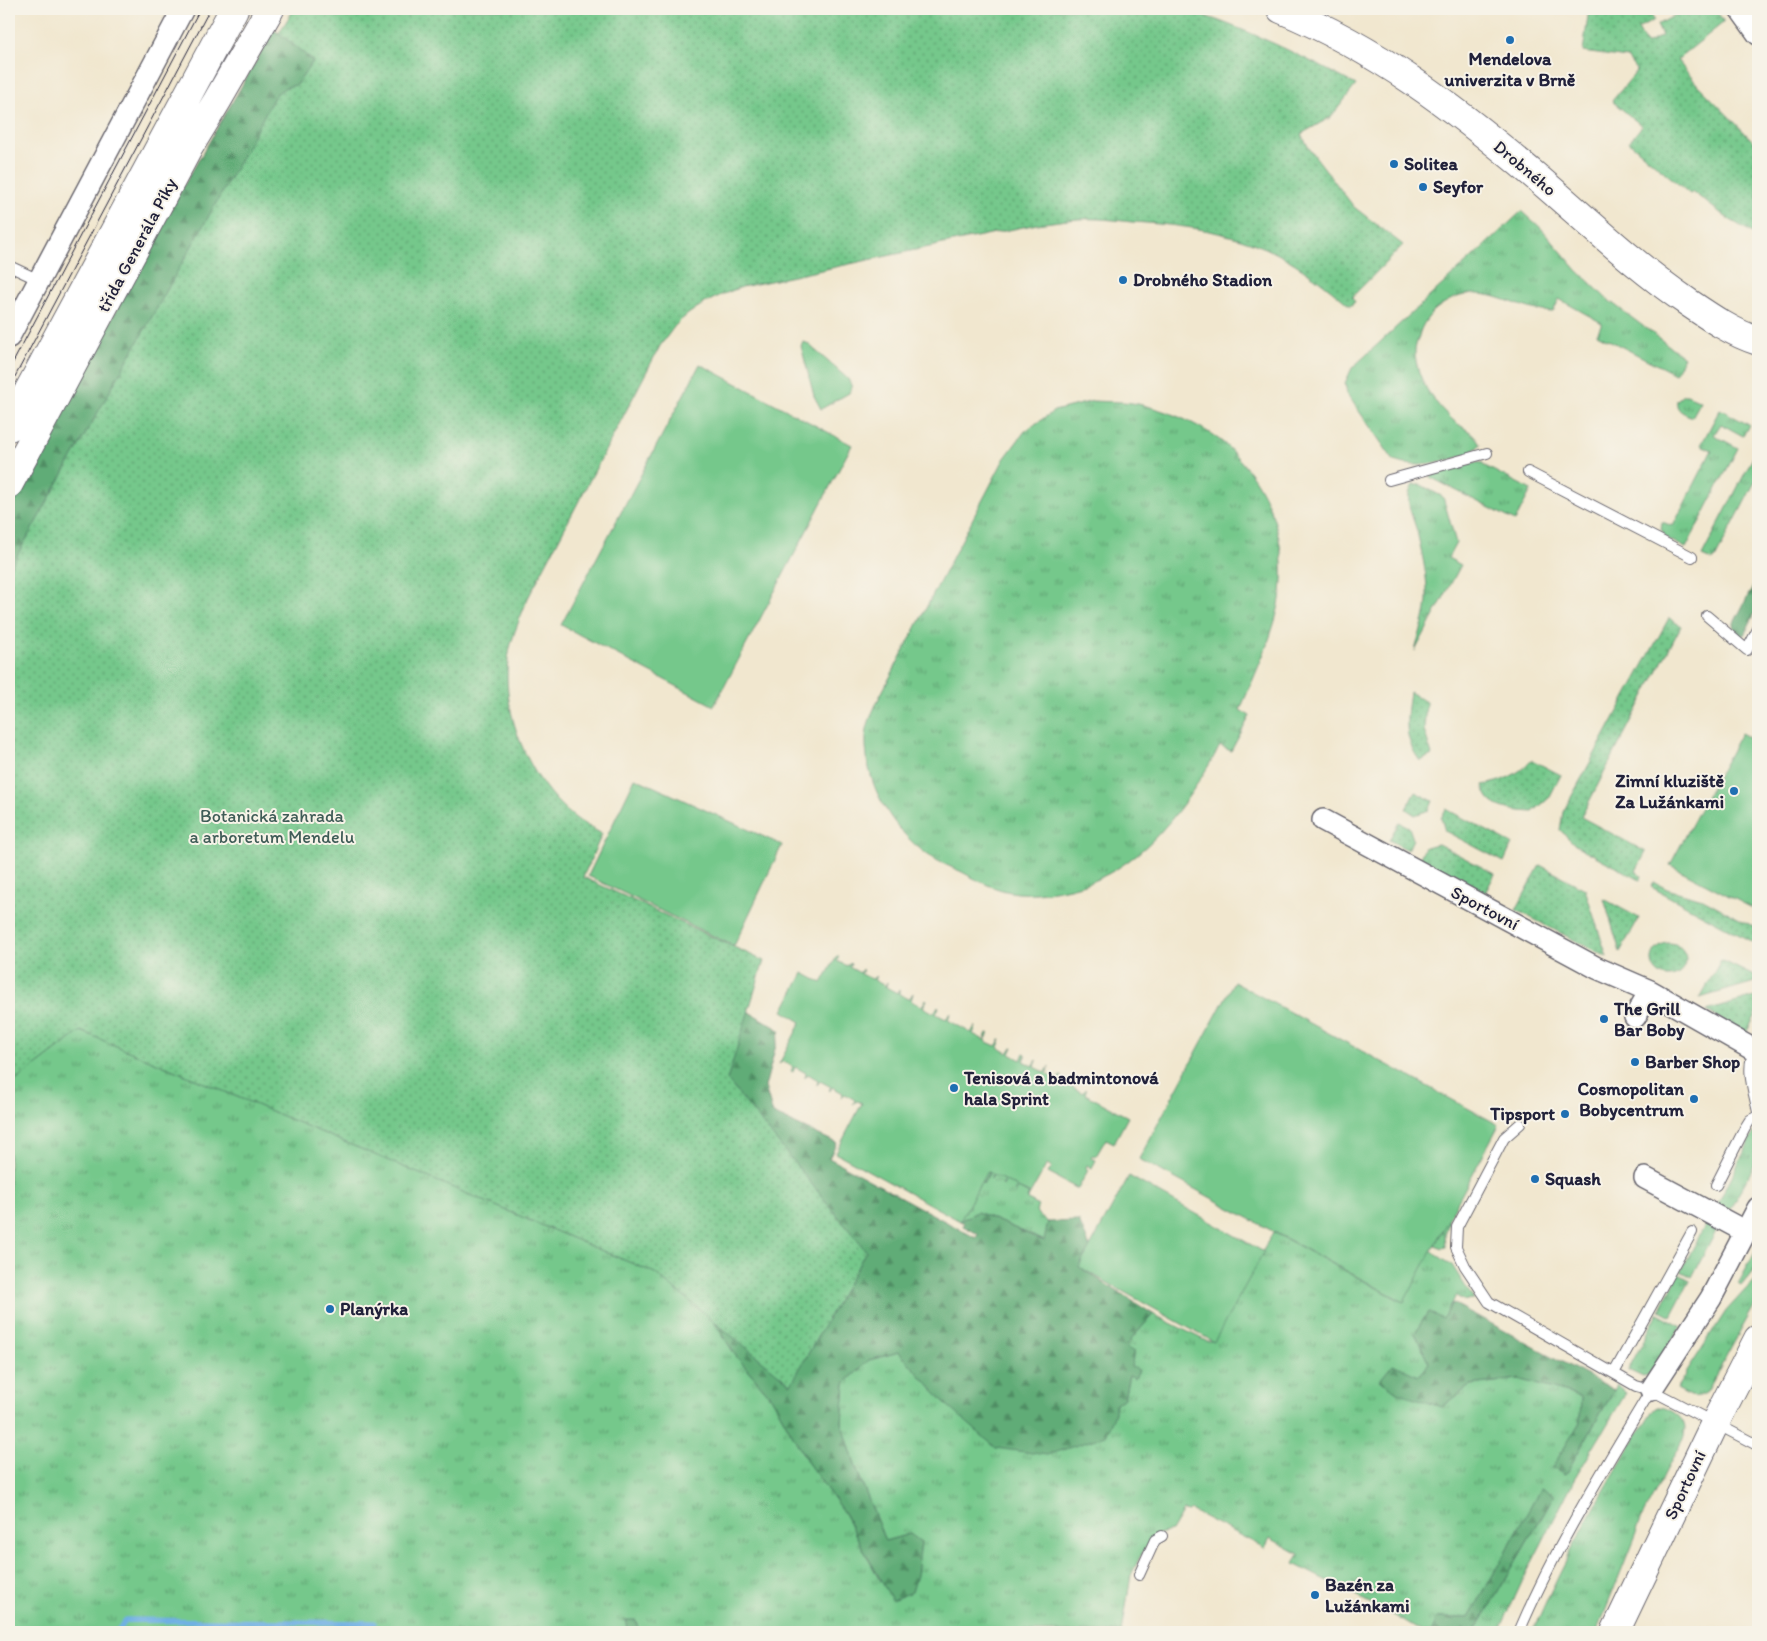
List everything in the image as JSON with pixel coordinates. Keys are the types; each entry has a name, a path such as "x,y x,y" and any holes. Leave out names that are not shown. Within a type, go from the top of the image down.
{"main road":[{"name":"třída Generála Píky","path":"9,428 234,9"},
{"name":"třída Generála Píky","path":"9,484 189,147 270,9"},
{"name":"Drobného","path":"1281,9 1363,49 1436,96 1534,175 1661,284 1711,319 1742,336 1758,341"},
{"name":"Sportovní","path":"1615,1632 1715,1423 1758,1340"}],"street":[{"path":"1740,9 1758,34"},
{"path":"9,337 176,11"},
{"name":"Sportovní","path":"1323,820 1596,968 1650,991 1756,1047"},
{"path":"1635,1017 1650,991"},
{"path":"1645,1178 1746,1232"},
{"path":"1651,1390 1710,1298 1758,1208"}],"lane":[{"path":"9,266 39,280"},
{"path":"1389,480 1486,453"},
{"path":"1528,472 1692,557"},
{"path":"1707,616 1747,650 1758,630"},
{"path":"1756,1047 1751,1063 1751,1074 1758,1112"},
{"path":"1716,1185 1745,1128 1750,1120 1758,1116"},
{"path":"1520,1124 1504,1138 1457,1227 1456,1247 1465,1266 1489,1302 1636,1386 1651,1390 1758,1444"},
{"path":"1614,1373 1692,1232"},
{"path":"1519,1632 1536,1592 1584,1502 1651,1390"},
{"path":"1139,1575 1155,1540 1162,1536"}],"green space":[{"name":"Botanická zahrada a arboretum Mendelu","path":"294,9 1182,9 1249,33 1292,52 1356,85 1331,117 1301,134 1309,148 1354,207 1403,245 1352,297 1355,302 1350,306 1296,264 1259,245 1206,230 1106,219 1074,219 1037,224 742,287 714,298 697,308 674,327 660,346 527,600 511,644 507,666 512,714 519,738 541,782 573,816 602,834 583,877 764,961 727,1080 866,1251 791,1384 655,1273 81,1031 9,1086 9,570 241,159 275,95 286,87 297,85 313,61 279,33"},
{"path":"1589,9 1648,9 1654,20 1638,29 1646,44 1662,36 1657,25 1687,9 1689,12 1692,11 1691,9 1715,9 1724,22 1677,60 1697,84 1754,142 1758,138 1758,236 1727,218 1693,192 1690,194 1629,142 1642,126 1612,101 1637,71 1627,58 1583,52"},
{"path":"274,30 313,61 297,85 286,87 275,95 241,159 9,570 9,509 177,197"},
{"path":"1522,211 1541,228 1577,270 1607,299 1684,357 1675,374 1597,334 1602,323 1559,299 1553,312 1538,310 1484,294 1470,294 1456,298 1440,306 1424,323 1415,348 1415,356 1424,385 1435,401 1453,420 1475,436 1480,444 1469,453 1442,462 1415,465 1394,461 1347,394 1345,383 1352,368"},
{"path":"803,342 807,343 848,379 852,387 849,393 821,409 814,396 801,346"},
{"path":"700,364 852,445 714,706 561,625"},
{"path":"1683,395 1701,401 1692,417 1677,407 1677,400"},
{"path":"1093,401 1133,403 1160,410 1202,428 1227,447 1249,471 1259,486 1274,520 1279,537 1281,556 1281,593 1270,637 1240,710 1250,716 1231,751 1220,746 1197,784 1170,821 1138,854 1120,867 1091,882 1049,892 1010,892 989,886 936,860 914,844 902,831 891,818 875,787 867,753 866,736 870,717 878,700 1004,459 1025,431 1054,411"},
{"path":"1720,409 1749,425 1743,436 1721,424 1714,435 1738,448 1686,548 1666,538 1661,529 1662,522 1673,526 1712,450 1701,445"},
{"path":"1758,448 1758,476 1715,559 1711,560 1702,556"},
{"path":"1476,462 1483,463 1483,465 1531,490 1515,521 1430,477 1431,475"},
{"path":"1413,485 1421,485 1443,497 1456,543 1448,558 1461,565 1415,651 1425,614 1427,591 1422,554 1409,504 1410,491"},
{"path":"1758,576 1758,607 1742,639 1736,635 1733,625"},
{"path":"1669,618 1681,626 1581,817 1646,852 1636,871 1642,876 1640,880 1575,845 1560,830 1563,812"},
{"path":"1410,692 1426,702 1424,730 1432,755 1420,761 1408,736 1407,711"},
{"name":"Zimní kluziště Za Lužánkami","path":"1741,733 1758,742 1758,911 1670,865"},
{"path":"1532,760 1561,775 1549,798 1533,812 1507,809 1491,801 1486,795 1483,785 1510,777"},
{"path":"635,778 782,845 734,946 588,876"},
{"path":"1415,792 1433,801 1429,810 1415,815 1406,809"},
{"path":"1446,809 1512,844 1504,862 1445,831 1441,818"},
{"path":"1399,822 1409,827 1413,839 1408,850 1389,840"},
{"path":"1438,844 1495,874 1485,893 1420,857 1425,847"},
{"path":"1540,865 1585,889 1607,957 1516,910"},
{"path":"1654,882 1667,889 1703,899 1758,929 1758,945 1651,887"},
{"path":"1604,899 1639,918 1620,952"},
{"path":"1669,943 1681,948 1686,960 1681,972 1669,977 1657,972 1652,960 1657,948"},
{"name":"Tenisová a badmintonová hala Sprint","path":"837,956 839,956 837,961 847,966 850,962 849,967 860,973 862,969 861,974 872,979 876,976 874,980 885,986 887,982 886,987 897,993 899,989 899,994 909,999 913,993 911,1001 922,1006 926,999 923,1007 934,1013 938,1006 936,1014 946,1019 951,1013 948,1020 971,1033 975,1026 973,1034 984,1040 987,1033 989,1033 985,1041 996,1046 1001,1040 998,1047 1008,1053 1013,1047 1010,1054 1021,1060 1024,1053 1026,1054 1023,1061 1033,1066 1037,1060 1035,1067 1045,1073 1049,1067 1047,1074 1058,1080 1062,1076 1060,1081 1070,1086 1074,1083 1072,1087 1083,1093 1085,1089 1085,1094 1128,1117 1114,1143 1106,1139 1096,1156 1093,1155 1091,1158 1096,1160 1092,1168 1087,1165 1086,1168 1088,1170 1078,1189 1048,1173 1052,1167 1047,1164 1027,1198 1029,1193 1018,1188 1016,1192 1014,1191 1017,1187 1006,1181 1003,1186 1004,1180 993,1175 991,1179 992,1174 990,1172 982,1184 989,1172 987,1171 960,1221 836,1153 862,1103 857,1101 853,1104 855,1100 845,1094 841,1098 843,1093 832,1087 830,1091 831,1087 820,1081 817,1085 818,1080 808,1074 805,1078 806,1073 795,1067 793,1072 791,1071 793,1067 783,1061 779,1064 801,1022 783,1011 803,973 822,983"},
{"path":"1721,960 1758,978 1758,981 1700,998"},
{"path":"1234,982 1499,1125 1404,1302 1139,1159"},
{"path":"1758,996 1758,1011 1746,1033 1706,1011"},
{"path":"748,1011 780,1030 765,1087 773,1114 837,1143 829,1158 976,1238 978,1234 963,1226 964,1223 960,1221 977,1212 1044,1241 1048,1222 1079,1221 1090,1247 1079,1267 1153,1314 1125,1347 1134,1352 1131,1367 1139,1370 1135,1378 1129,1375 1124,1398 1115,1405 1115,1413 1105,1436 1047,1455 996,1448 947,1405 899,1352 869,1360 845,1383 842,1423 856,1468 885,1541 910,1534 921,1542 917,1575 912,1592 892,1600 844,1513 808,1463 772,1398 736,1356 712,1319 791,1384 866,1251 727,1080"},
{"path":"81,1031 655,1273 712,1319 736,1356 772,1398 808,1463 844,1513 879,1579 910,1534 885,1541 856,1468 842,1423 845,1383 869,1360 899,1352 947,1405 1115,1405 1124,1398 1129,1375 1139,1371 1130,1367 1125,1347 1153,1314 1206,1341 1214,1341 1273,1232 1403,1302 1431,1251 1452,1265 1474,1300 1465,1301 1456,1296 1443,1320 1428,1312 1415,1333 1429,1363 1418,1376 1442,1407 1471,1385 1518,1379 1581,1397 1580,1422 1553,1468 1565,1475 1617,1385 1626,1393 1574,1480 1499,1632 1475,1632 1554,1495 1541,1489 1469,1618 1437,1618 1432,1632 1422,1632 1294,1564 1299,1554 1270,1538 1265,1548 1190,1510 1188,1512 1183,1511 1171,1531 1159,1534 1143,1551 1131,1575 1122,1632 9,1632 9,1086"},
{"path":"1758,1129 1758,1159 1725,1218 1717,1205 1755,1131"},
{"path":"987,1171 989,1172 983,1184 990,1172 992,1174 991,1179 993,1174 1004,1180 1002,1185 1006,1181 1017,1187 1016,1192 1018,1188 1029,1194 1028,1200 1039,1206 1036,1211 1039,1216 1048,1222 1045,1241 977,1212 960,1221"},
{"path":"1129,1176 1264,1252 1214,1342 1079,1267"},
{"path":"1710,1216 1721,1222 1692,1277 1681,1271"},
{"path":"1448,1219 1449,1222 1445,1234 1446,1247 1443,1248 1435,1245"},
{"path":"1758,1247 1758,1265 1741,1286 1738,1284"},
{"path":"1679,1274 1690,1280 1671,1316 1660,1310"},
{"path":"1758,1276 1758,1299 1707,1392 1695,1397 1676,1389 1726,1311"},
{"path":"1453,1303 1614,1390 1565,1475 1552,1468 1580,1422 1581,1397 1518,1379 1471,1385 1442,1407 1397,1392 1380,1380 1393,1364 1418,1376 1429,1363 1415,1333 1428,1312 1443,1319"},
{"path":"1658,1313 1682,1326 1648,1376 1643,1377 1628,1370"},
{"path":"1657,1407 1669,1410 1680,1417 1685,1426 1684,1437 1644,1513 1597,1632 1533,1632 1559,1574 1588,1518 1636,1437 1653,1410"},
{"path":"1541,1488 1554,1495 1475,1632 1432,1632 1437,1618 1469,1618"},
{"path":"625,1620 636,1620 639,1632 628,1632"}],"waterway":[{"path":"117,1632 126,1620 374,1623"}],"tram line":[{"path":"9,370 200,9"},
{"path":"9,388 210,9"}],"place":[{"name":"Mendelova univerzita v Brně","path":"1510,40"},
{"name":"Solitea","path":"1394,164"},
{"name":"Seyfor","path":"1423,187"},
{"name":"Drobného Stadion","path":"1123,280"},
{"name":"Zimní kluziště Za Lužánkami","path":"1734,791"},
{"name":"The Grill Bar Boby","path":"1604,1019"},
{"name":"Barber Shop","path":"1635,1062"},
{"name":"Tenisová a badmintonová hala Sprint","path":"954,1088"},
{"name":"Cosmopolitan Bobycentrum","path":"1694,1099"},
{"name":"Tipsport","path":"1565,1114"},
{"name":"Squash","path":"1535,1179"},
{"name":"Planýrka","path":"330,1309"},
{"name":"Bazén za Lužánkami","path":"1315,1595"}]}
